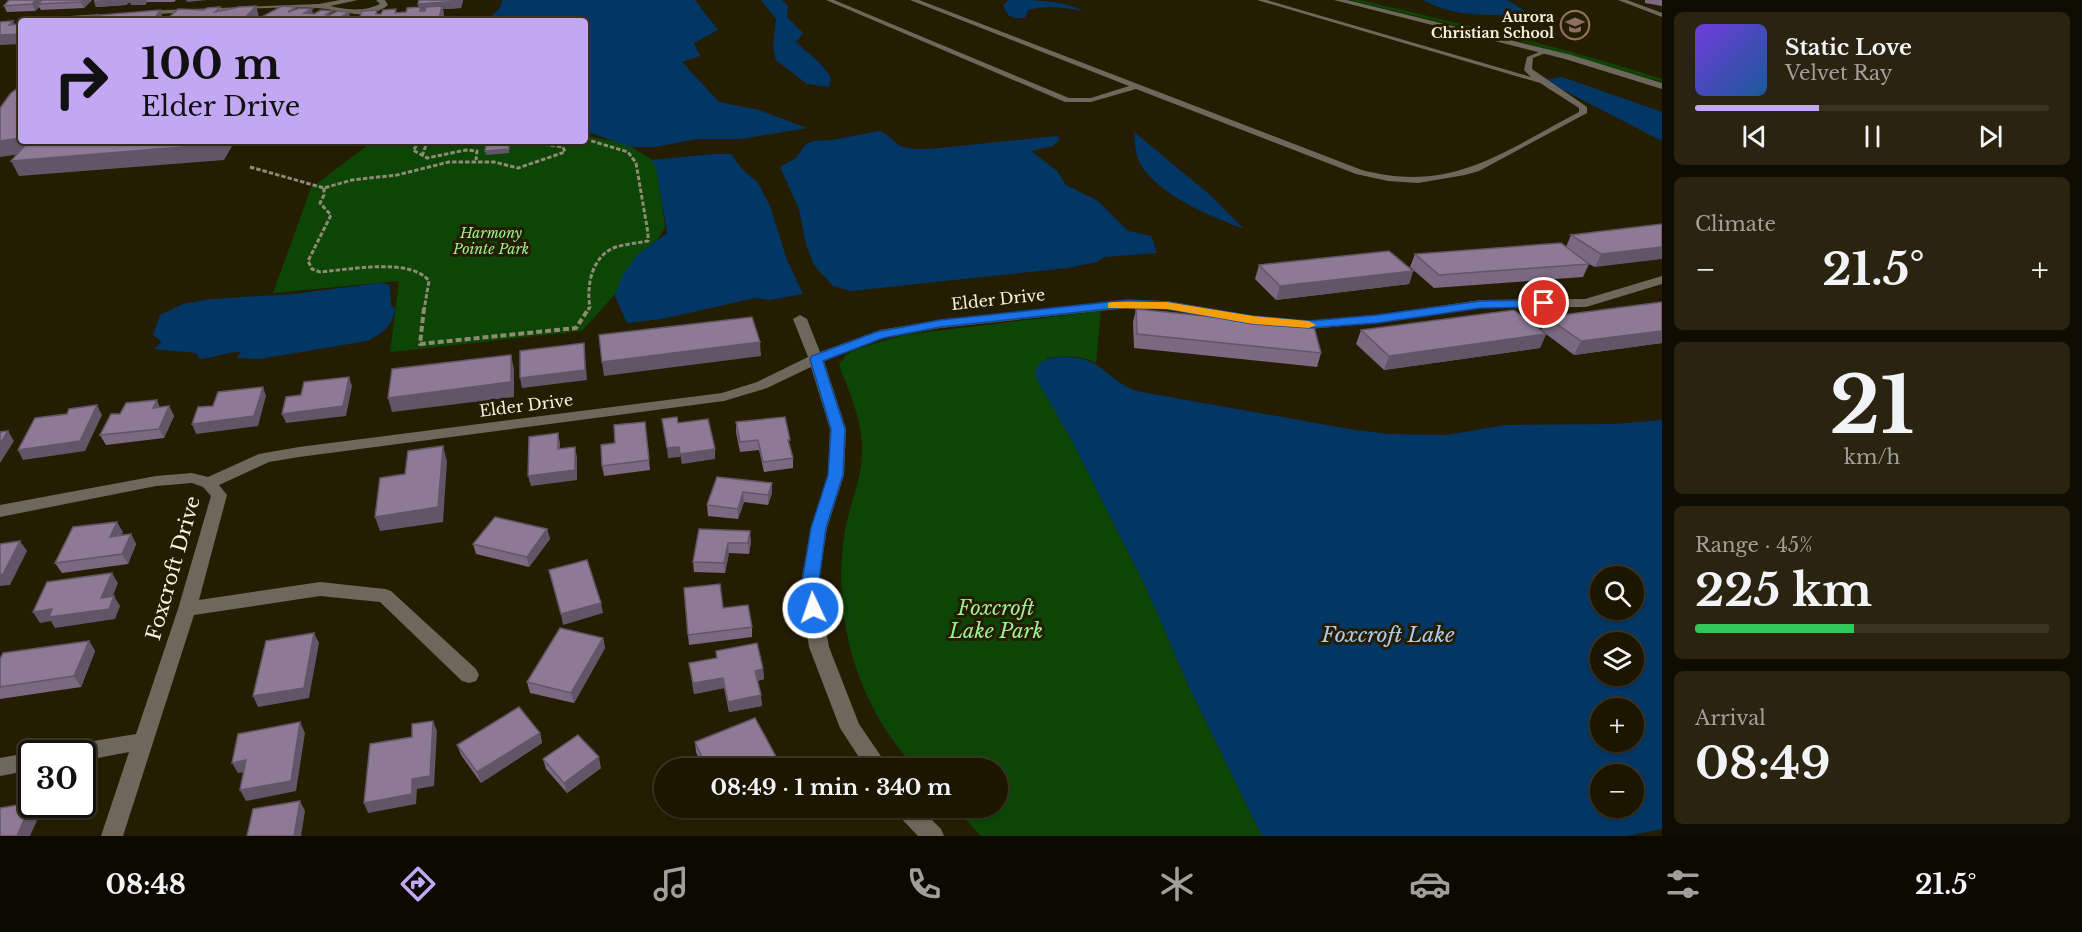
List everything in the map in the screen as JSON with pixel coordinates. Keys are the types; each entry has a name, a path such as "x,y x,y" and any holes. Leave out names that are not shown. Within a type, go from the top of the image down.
{"street":[{"path":"132,14 319,6 354,0"},
{"path":"319,6 345,12 363,12 384,5 380,0"},
{"path":"1338,0 1546,51 1662,86"},
{"path":"1370,0 1538,40 1662,76"},
{"path":"69,18 110,15"},
{"name":"Elder Drive","path":"209,483 265,458 288,454 724,397 762,385 816,359 880,334 940,324 1127,304 1167,305 1253,320 1309,325 1377,319 1481,304 1586,303 1662,280"},
{"path":"800,319 816,359 838,429 836,475 819,528 809,588 819,648 850,728 871,758"},
{"name":"Foxcroft Drive","path":"0,511 156,481 192,478 209,483 219,495 187,609 112,836"},
{"path":"187,609 320,589 385,596 469,675"},
{"path":"96,749 143,741"},
{"path":"0,767 18,764"},
{"path":"913,818 933,836"}],"lane":[{"path":"829,0 1068,99 1091,100 1137,86"},
{"path":"913,0 1359,172 1373,177 1407,181 1440,178 1476,169 1583,113 1583,107 1575,100 1544,83 1528,70 1530,57 1546,51"},
{"path":"1260,0 1544,83"},
{"path":"1622,0 1662,15"}],"path":[{"path":"324,188 320,203 331,215 308,261 312,269 320,272 396,266 425,272 430,281 424,307 420,344 576,328 590,307 588,296 594,265 614,248 648,241 636,163 628,152 588,140"},
{"path":"418,144 413,150 422,156 439,157 466,150 477,151 476,160"},
{"path":"422,156 428,144"},
{"path":"250,167 324,188 352,180 397,175 449,162 476,160 518,168 565,152 563,147 546,144"}],"green space":[{"path":"1349,0 1360,0 1550,46 1625,67 1662,79 1662,82 1516,40"},
{"name":"Harmony Pointe Park","path":"588,137 625,143 656,162 665,227 645,261 582,331 390,352 399,281 273,293 311,188 369,144 588,144"},
{"name":"Foxcroft Lake Park","path":"1101,311 1096,363 1072,357 1047,358 1038,381 1072,441 1146,587 1189,687 1262,836 981,836 964,818 1008,818 1008,758 908,758 896,744 865,690 846,630 841,568 844,537 858,482 862,448 857,416 839,365 846,355 854,350 903,335"}],"water":[{"path":"502,0 695,0 718,30 694,43 700,56 682,62 719,102 759,110 807,128 741,139 697,139 655,147 631,147 588,132 588,18 493,18"},
{"path":"761,0 782,0 788,6 787,17 803,33 796,42 827,72 831,78 829,87 807,84 776,60 773,48 776,19"},
{"path":"1009,0 1057,3 1083,11 1042,8 1028,10 1025,18 1015,18 1008,15 1003,5"},
{"path":"1423,0 1507,0 1530,14 1521,16 1471,14 1447,10"},
{"path":"1562,77 1662,112 1662,141 1544,80"},
{"path":"879,131 902,147 918,149 1057,136 1060,139 1053,146 1031,151 1057,171 1066,185 1098,201 1128,231 1151,236 1157,253 1105,257 1097,262 1068,268 851,291 833,286 814,265 806,244 799,209 780,167 796,158 806,144 814,141"},
{"path":"1134,132 1210,195 1244,229 1189,205 1152,179 1138,159"},
{"path":"731,154 742,169 758,183 770,206 787,260 803,294 770,300 755,298 662,319 627,323 615,296 622,277 636,256 667,233 656,167 651,160"},
{"path":"380,283 390,285 394,315 386,329 367,341 260,359 237,358 241,352 236,352 200,359 196,353 154,349 162,342 153,335 160,315 183,304 211,299 293,294"},
{"name":"Foxcroft Lake","path":"1056,357 1086,360 1136,391 1389,434 1447,435 1505,425 1616,424 1662,420 1662,829 1627,836 1262,836 1189,687 1146,587 1072,441 1038,381 1035,371 1045,360"}],"building":[{"path":"9,0 36,0 32,4 4,6"},
{"path":"42,0 83,0 81,2 38,4"},
{"path":"419,0 460,0 460,1 418,4"},
{"path":"256,6 246,17 168,18 178,9 204,10 220,7 215,12"},
{"path":"282,6 296,7 288,12 300,8 312,9 304,13 314,14 321,10 333,11 325,15 337,11 349,12 340,18 260,18"},
{"path":"442,6 439,18 359,18 362,11 377,10 376,14 381,14 383,10 396,9 395,13 406,12 407,8 421,7 420,11 425,11 426,7"},
{"path":"160,10 155,18 77,17"},
{"path":"13,21 9,25 18,24 18,34 0,35 0,22"},
{"path":"18,88 18,138 0,141 0,108 11,93"},
{"path":"26,144 219,144 11,161"},
{"path":"486,144 509,144 509,149 485,151"},
{"path":"1662,224 1662,247 1601,254 1571,235"},
{"path":"1561,243 1589,264 1439,275 1415,254"},
{"path":"1389,251 1413,271 1280,286 1259,265"},
{"path":"1662,302 1662,331 1581,341 1547,317"},
{"path":"1136,309 1314,327 1321,353 1137,334"},
{"path":"1514,310 1546,334 1389,356 1361,330"},
{"path":"752,317 760,342 602,362 599,335"},
{"path":"584,343 585,370 520,378 520,351"},
{"path":"511,355 511,382 388,398 392,369"},
{"path":"349,377 343,406 282,414 286,397 301,395 304,382"},
{"path":"263,387 254,416 192,424 198,407 213,406 218,392"},
{"path":"157,400 153,408 169,406 159,429 100,435 111,414 120,414 126,403"},
{"path":"97,405 80,441 18,450 35,418 67,414 69,409"},
{"path":"677,417 678,423 708,419 715,449 680,454 679,447 667,448 662,419"},
{"path":"785,417 793,458 763,462 758,440 740,442 736,422"},
{"path":"645,422 649,460 602,466 601,445 615,443 614,425"},
{"path":"8,431 0,444 0,432"},
{"path":"558,433 558,449 575,447 575,470 528,476 529,437"},
{"path":"443,446 438,507 375,517 380,478 405,474 408,451"},
{"path":"717,477 772,483 768,495 743,492 738,509 707,505"},
{"path":"495,517 547,529 527,557 473,544"},
{"path":"117,522 110,537 131,534 122,554 55,563 73,527"},
{"path":"699,529 750,531 748,543 728,543 724,563 693,562"},
{"path":"20,541 3,574 0,575 0,544"},
{"path":"587,560 601,603 561,614 549,570"},
{"path":"112,573 101,598 114,596 109,609 49,617 52,609 33,612 47,582"},
{"path":"720,584 723,608 748,605 752,627 688,635 684,588"},
{"path":"560,628 603,638 571,693 527,682"},
{"path":"314,633 304,688 253,696 266,641"},
{"path":"89,641 74,676 0,687 0,659 3,653"},
{"path":"757,643 763,669 755,671 761,695 728,702 723,678 693,683 689,663 717,658 716,651"},
{"path":"519,707 540,733 477,772 457,745"},
{"path":"755,718 777,758 702,758 695,742"},
{"path":"433,721 430,776 412,779 412,794 364,803 370,744 412,737 412,724"},
{"path":"300,722 291,781 240,790 246,760 232,763 238,734"},
{"path":"578,735 599,757 564,783 543,759"},
{"path":"300,801 294,836 247,836 253,809"},
{"path":"18,805 18,818 25,818 17,836 0,836 0,808"}],"slow traffic":[{"path":"1112,305 1167,305 1253,320 1309,325"}],"place":[{"name":"Aurora Christian School","path":"1575,25"}],"route":[{"path":"813,608 809,588 819,528 836,475 838,429 816,359 880,334 940,324 1127,304 1167,305 1253,320 1309,325 1377,319 1481,304 1544,303"}]}
